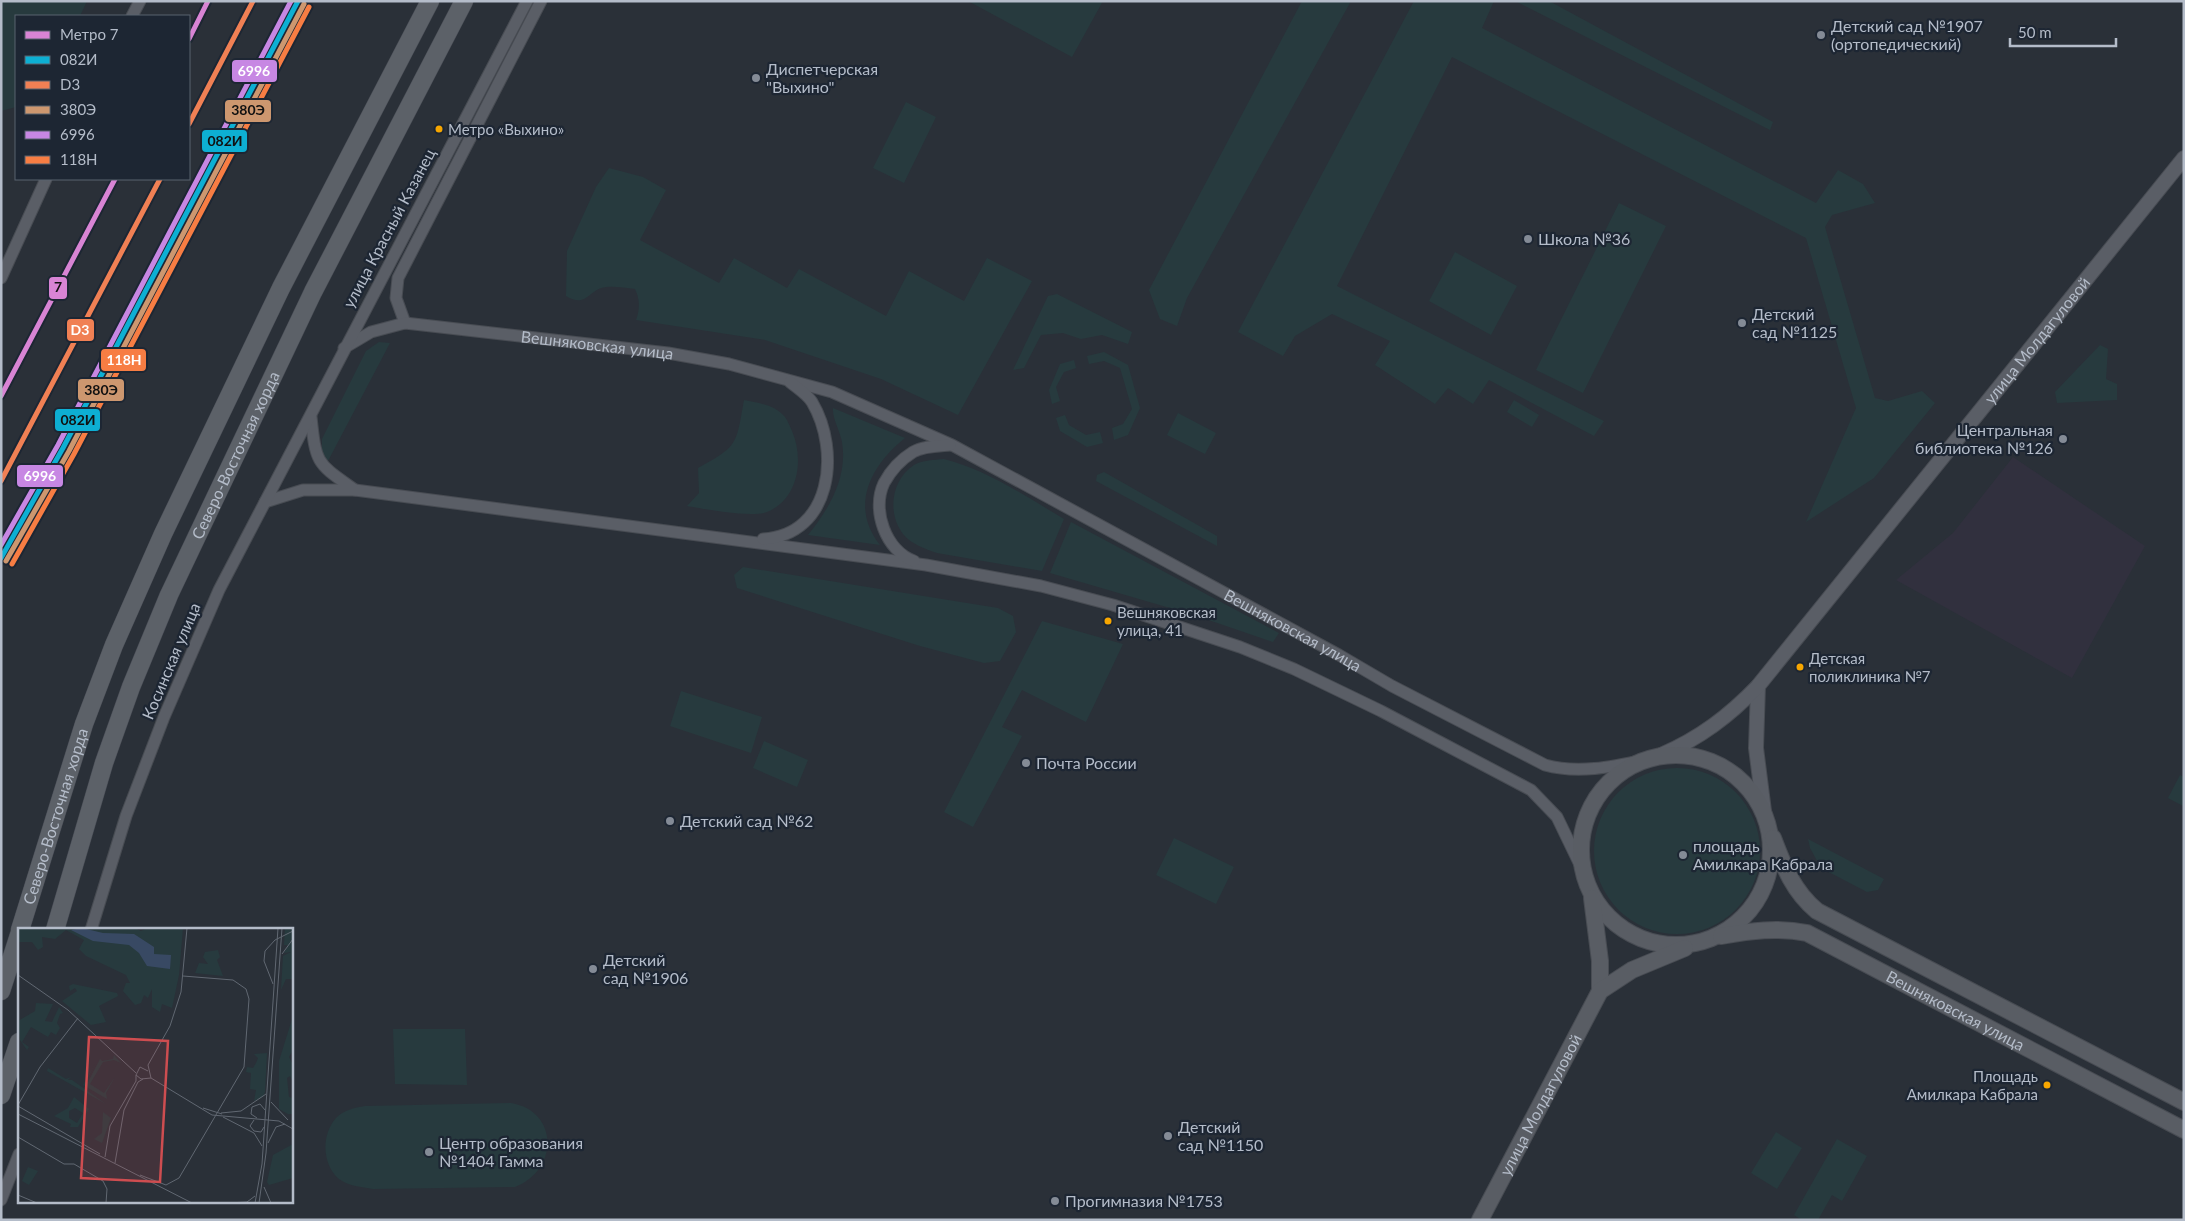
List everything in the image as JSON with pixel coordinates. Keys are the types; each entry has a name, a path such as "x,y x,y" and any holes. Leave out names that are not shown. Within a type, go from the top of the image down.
{"main road":[{"name":"Северо-Восточная хорда","path":"21,928 84,724 114,645 152,560 281,288 430,1"},
{"name":"Северо-Восточная хорда","path":"55,928 104,763 131,687 169,595 313,292 464,1"},
{"name":"Вешняковская улица","path":"1591,893 1584,873 1581,845 1588,814 1599,793 1618,774 1644,760 1662,755 1696,756 1716,763 1738,777 1754,794 1766,817 1793,886 1804,901 1817,911 2184,1102"},
{"path":"1591,893 1598,905 1617,925 1639,938 1665,945 1696,944 1716,937 1744,917 1758,900 1767,875 1770,853 1766,817"},
{"name":"улица Молдагуловой","path":"1480,1220 1600,991 1600,961 1591,893"},
{"name":"Вешняковская улица","path":"1716,937 1752,931 1781,929 1808,933 2184,1130"},
{"path":"1,991 18,938"},
{"name":"улица Молдагуловой","path":"1600,991 1632,970 1696,944"},
{"path":"1,1095 18,1045"}],"street":[{"path":"133,15 140,1"},
{"name":"улица Красный Казанец","path":"311,417 344,348 527,1"},
{"name":"улица Красный Казанец","path":"405,323 396,298 398,278 541,1"},
{"name":"улица Молдагуловой","path":"1662,755 1688,744 1711,729 1758,686 2184,158"},
{"path":"1,278 46,180"},
{"name":"Вешняковская улица","path":"344,348 371,332 405,323 668,354 729,364 832,392 952,445 1339,655 1392,686 1545,765 1569,769 1594,768 1644,760"},
{"name":"Вешняковская улица","path":"726,539 771,539 790,533 807,521 819,502 826,482 829,461 826,436 811,400 787,379"},
{"path":"311,417 314,450 319,461 355,490"},
{"name":"Косинская улица","path":"92,928 126,816 164,717 219,590 311,417"},
{"name":"Вешняковская улица","path":"926,565 908,559 892,546 884,530 879,508 883,484 895,465 914,451 934,446 952,445"},
{"name":"Вешняковская улица","path":"266,502 303,490 355,490 926,565 1041,586 1090,598 1240,647 1294,669 1380,711 1531,790 1557,817 1584,873"},
{"path":"1758,686 1756,748 1766,817"},
{"path":"1,1200 18,1157"}],"shaded area":[{"name":"Детская поликлиника №7","path":"2013,457 2145,546 2072,678 1896,580 1953,533"}],"green space":[{"path":"2,1 87,1 80,15 15,15 15,107 1,111"},
{"path":"968,1 1103,1 1072,57"},
{"path":"1302,1 1351,1 1187,298 1177,326 1160,319 1149,290"},
{"path":"1414,1 1494,1 1482,28 1816,203 1838,170 1863,184 1875,203 1832,215 1825,227 1875,398 1888,401 1922,391 1935,403 1874,478 1806,522 1856,408 1806,238 1452,57 1337,286 1604,421 1594,436 1489,380 1473,404 1448,388 1435,404 1375,365 1390,341 1332,314 1295,336 1283,356 1238,332"},
{"path":"1515,1 1549,1 1773,122 1770,130"},
{"path":"906,102 936,117 904,183 873,168"},
{"path":"609,168 643,177 666,190 640,240 719,283 734,258 787,288 799,269 886,316 909,271 964,301 987,258 1032,281 958,415 881,379 765,340 636,320 639,304 635,289 600,288 579,300 566,296 567,251 596,187"},
{"path":"1619,203 1666,226 1583,393 1536,370"},
{"path":"1455,252 1517,286 1491,335 1429,301"},
{"path":"1057,294 1132,332 1128,344 1102,335 1081,339 1063,333 1041,335 1024,368 1013,370 1048,296"},
{"path":"379,342 390,343 328,461 322,454 322,439 366,351"},
{"path":"2100,345 2108,349 2106,379 2117,384 2117,400 2057,403 2055,392"},
{"path":"1104,352 1128,365 1140,408 1128,435 1114,440 1112,428 1123,424 1132,409 1120,368 1104,361 1089,364 1087,356"},
{"path":"1074,360 1076,368 1064,372 1056,387 1060,401 1052,404 1049,390 1060,364"},
{"path":"744,400 772,407 787,420 796,442 798,454 798,466 792,488 778,506 760,514 687,506 699,493 698,468 721,454 737,435"},
{"path":"1514,400 1539,415 1532,427 1507,412"},
{"path":"833,408 905,438 882,461 868,487 865,501 866,516 871,530 880,545 808,535 830,503 842,468 842,442"},
{"path":"1178,413 1216,433 1205,454 1167,435"},
{"path":"1065,415 1069,425 1086,435 1100,432 1103,443 1087,447 1060,431 1056,418"},
{"path":"944,459 991,477 1064,519 1042,571 937,553 923,548 906,538 898,526 893,507 896,488 900,479 906,471 917,463"},
{"path":"1104,472 1217,536 1217,546 1096,481 1097,475"},
{"path":"1071,522 1279,633 1273,642 1194,615 1050,573"},
{"path":"743,567 998,608 1013,616 1016,632 1000,661 984,663 920,646 737,588 734,575"},
{"path":"1042,621 1123,644 1086,722 1022,690 1002,727 1022,736 973,827 944,812"},
{"path":"681,691 762,717 751,753 670,726"},
{"path":"764,741 808,760 797,787 753,768"},
{"path":"1677,768 1709,774 1736,792 1754,819 1760,851 1754,883 1736,910 1709,928 1677,934 1645,928 1618,910 1600,883 1594,851 1600,819 1618,792 1645,774"},
{"path":"2180,775 2184,777 2183,806 2168,798"},
{"path":"1174,838 1234,867 1216,904 1156,875"},
{"path":"1808,839 1884,879 1878,890 1867,892 1821,868 1810,848"},
{"path":"393,1029 465,1029 467,1085 395,1084"},
{"path":"511,1103 527,1108 538,1117 545,1129 548,1142 546,1155 540,1168 529,1179 515,1187 373,1189 351,1185 339,1179 329,1166 326,1149 328,1133 336,1118 346,1111 365,1106"},
{"path":"1776,1132 1802,1148 1777,1189 1751,1173"},
{"path":"1837,1139 1867,1156 1842,1201 1832,1195 1818,1220 1802,1220 1794,1215"}],"metro line":[{"name":"7","path":"190,37 208,1"},
{"name":"7","path":"1,396 114,180"}],"transit line":[{"name":"D3","path":"190,122 253,1"},
{"name":"6996","path":"1,545 58,445 291,1"},
{"name":"082И","path":"1,558 63,448 298,1"},
{"name":"380Э","path":"6,561 69,451 304,4"},
{"name":"118Н","path":"12,564 74,454 309,7"},
{"name":"D3","path":"1,481 159,180"}],"place":[{"name":"Детский сад №1907 (ортопедический)","path":"1821,35"},
{"name":"Диспетчерская \"Выхино\"","path":"756,78"},
{"name":"Метро «Выхино»","path":"439,129"},
{"name":"Школа №36","path":"1528,239"},
{"name":"Детский сад №1125","path":"1742,323"},
{"name":"Центральная библиотека №126","path":"2063,439"},
{"name":"Вешняковская улица, 41","path":"1108,621"},
{"name":"Детская поликлиника №7","path":"1800,667"},
{"name":"Почта России","path":"1026,763"},
{"name":"Детский сад №62","path":"670,821"},
{"name":"площадь Амилкара Кабрала","path":"1683,855"},
{"name":"Детский сад №1906","path":"593,969"},
{"name":"Площадь Амилкара Кабрала","path":"2047,1085"},
{"name":"Детский сад №1150","path":"1168,1136"},
{"name":"Центр образования №1404 Гамма","path":"429,1152"},
{"name":"Прогимназия №1753","path":"1055,1201"}]}
